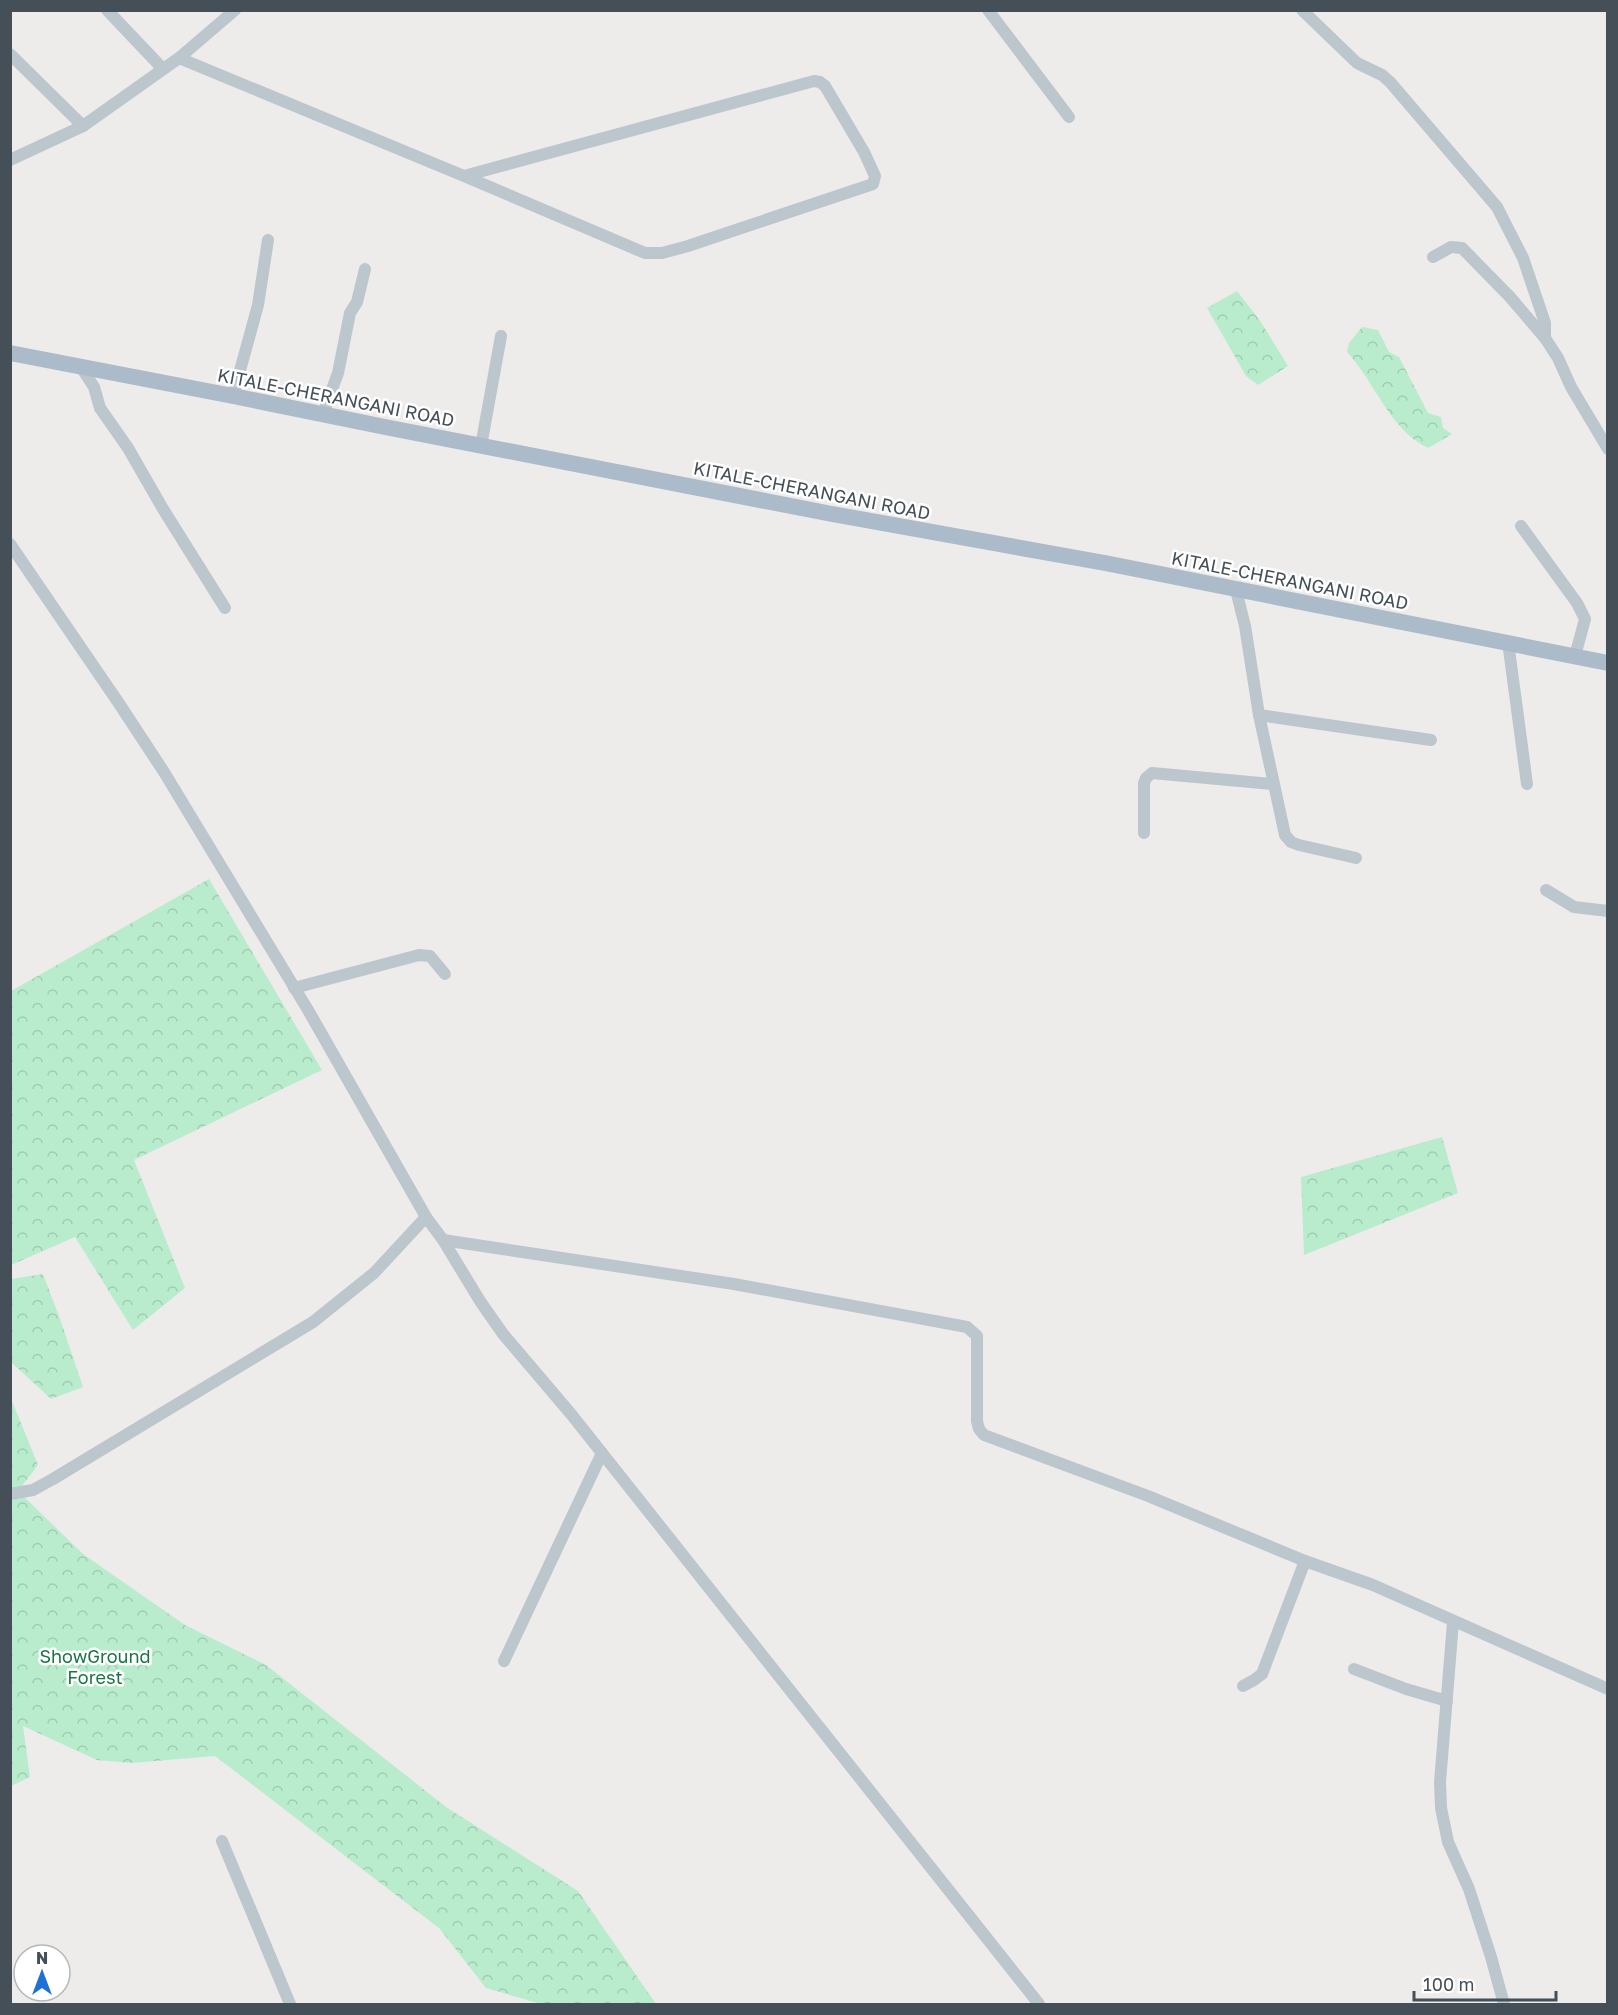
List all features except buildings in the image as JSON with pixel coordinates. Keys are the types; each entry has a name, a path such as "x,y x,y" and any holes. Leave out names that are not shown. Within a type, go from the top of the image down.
{"main road":[{"name":"KITALE-CHERANGANI ROAD","path":"10,353 832,514 1105,563 1608,663"}],"street":[{"path":"107,10 163,69"},
{"path":"10,160 83,126 179,58 235,10"},
{"path":"988,10 1069,117"},
{"path":"1302,10 1357,63 1382,75 1390,82 1497,207 1523,258 1545,323 1545,338"},
{"path":"10,54 83,126"},
{"path":"179,58 645,253 653,254 688,246 873,184 875,176 864,152 825,86 814,81 464,176"},
{"path":"233,396 258,305 268,240"},
{"path":"1433,258 1451,247 1462,248 1510,297 1545,338 1558,358 1571,387 1608,449"},
{"path":"323,414 338,373 351,309 357,302 365,269"},
{"path":"481,446 501,336"},
{"path":"81,367 94,387 100,408 128,448 225,608"},
{"path":"1521,526 1586,619 1575,656"},
{"path":"10,544 164,772 294,988 426,1217 503,1334 602,1453 1039,2004"},
{"path":"1236,590 1245,626 1273,784 1287,838 1299,845 1356,858"},
{"path":"1508,642 1527,784"},
{"path":"1259,715 1431,740"},
{"path":"1144,833 1144,783 1152,773 1273,784"},
{"path":"1546,890 1574,907 1608,911"},
{"path":"294,988 419,955 429,956 445,974"},
{"path":"10,1494 33,1490 53,1479 313,1322 374,1273 426,1217"},
{"path":"443,1240 734,1284 967,1328 977,1336 977,1421 984,1435 1148,1496 1373,1585 1608,1689"},
{"path":"504,1661 602,1453"},
{"path":"1243,1686 1262,1674 1305,1560"},
{"path":"1453,1622 1440,1782 1441,1808 1448,1842 1469,1889 1504,2004"},
{"path":"1354,1669 1406,1689 1447,1701"},
{"path":"222,1841 290,2004"}],"green space":[{"path":"1237,291 1261,322 1288,366 1258,385 1246,376 1207,308"},
{"path":"1362,327 1378,330 1389,352 1399,357 1428,413 1441,417 1443,428 1452,434 1428,448 1414,440 1403,429 1347,352 1349,343"},
{"path":"209,879 322,1070 134,1160 185,1288 133,1330 75,1237 11,1265 11,991"},
{"path":"1442,1137 1458,1193 1304,1255 1301,1177"},
{"path":"43,1274 83,1387 51,1399 11,1362 11,1279"},
{"name":"ShowGround Forest","path":"10,1396 38,1465 18,1491 83,1554 185,1625 266,1665 446,1807 578,1891 656,2004 541,2004 486,1988 439,1928 215,1756 131,1763 97,1760 23,1726 30,1777 11,1786"}]}
